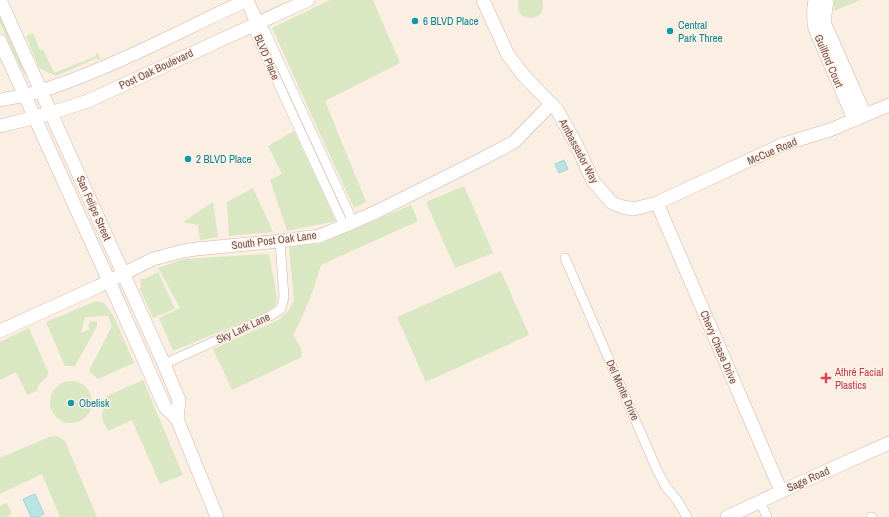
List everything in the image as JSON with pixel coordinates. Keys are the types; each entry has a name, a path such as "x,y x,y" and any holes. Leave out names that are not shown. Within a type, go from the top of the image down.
{"main road":[{"name":"San Felipe Street","path":"0,0 164,364 179,400 178,419 217,517"},
{"path":"0,100 41,91 80,78 247,0 257,23"},
{"name":"Post Oak Boulevard","path":"0,126 51,113 88,100 308,0"},
{"name":"Ambassador Way","path":"482,0 508,55 557,110 576,144 593,181 612,203 623,207 634,209 657,203"},
{"name":"Guilford Court","path":"815,0 813,13 815,29 846,86 860,117"},
{"name":"Guilford Court","path":"827,0 824,22 846,86"},
{"name":"San Felipe Street","path":"0,41 165,407 178,419"},
{"name":"South Post Oak Lane","path":"0,331 124,274 153,259 183,251 218,246 319,236 349,224 469,166 514,142 552,104"},
{"name":"McCue Road","path":"657,203 784,144 830,130 889,105"},
{"name":"Chevy Chase Drive","path":"657,203 781,491"},
{"name":"Sage Road","path":"727,517 781,491 889,443"}],"street":[{"name":"BLVD Place","path":"257,23 255,33 349,224"},
{"name":"Sky Lark Lane","path":"164,364 281,310 284,297 280,241"},
{"name":"Del Monte Drive","path":"565,258 657,470 666,487 677,500 687,517"},
{"path":"760,501 767,517"}],"green space":[{"path":"330,0 373,0 400,63 325,101 366,202 354,208 272,28"},
{"path":"519,0 542,0 543,8 541,14 530,18 520,14 518,8"},
{"path":"834,0 860,0 834,11"},
{"path":"0,15 27,77 19,65 0,23"},
{"path":"33,33 40,50 43,49 54,73 96,56 98,53 100,59 98,60 97,58 56,76 39,68 26,36"},
{"path":"294,131 336,221 287,231 270,180 282,174 268,146"},
{"path":"464,186 493,253 455,268 426,202"},
{"path":"253,188 273,232 229,236 227,202"},
{"path":"213,202 218,237 200,240 198,225 183,222"},
{"path":"411,205 418,221 321,265 309,301 293,335 301,348 302,357 232,390 213,349 278,320 288,312 294,300 289,247 320,244"},
{"path":"269,255 270,259 277,297 276,305 265,313 173,351 159,318 180,308 158,268 184,259"},
{"path":"501,271 529,335 426,382 397,317"},
{"path":"158,272 175,309 153,318 140,289 140,279 145,279"},
{"path":"96,301 104,303 113,315 134,363 98,379 89,371 112,326 108,316 85,317 81,333 90,329 88,326 90,322 97,322 97,326 75,366 65,366 46,322"},
{"path":"29,328 49,374 38,386 37,391 27,395 16,372 0,380 0,342"},
{"path":"143,380 183,475 160,484 132,420 108,431 102,418 105,397"},
{"path":"67,381 75,381 83,384 89,390 92,402 89,414 83,420 75,423 67,423 59,420 53,414 50,406 50,398 53,390 59,384"},
{"path":"56,436 65,441 97,517 60,517 42,474 0,494 0,458 49,437"},
{"path":"7,503 12,514 6,517 0,517 0,506"}],"water":[{"path":"564,160 568,169 559,173 555,164"},
{"path":"35,494 44,514 38,517 31,517 23,499"}],"place":[{"name":"6 BLVD Place","path":"415,21"},
{"name":"Central Park Three","path":"670,31"},
{"name":"2 BLVD Place","path":"188,159"},
{"name":"Athré Facial Plastics","path":"826,378"},
{"name":"Obelisk","path":"71,403"}]}
